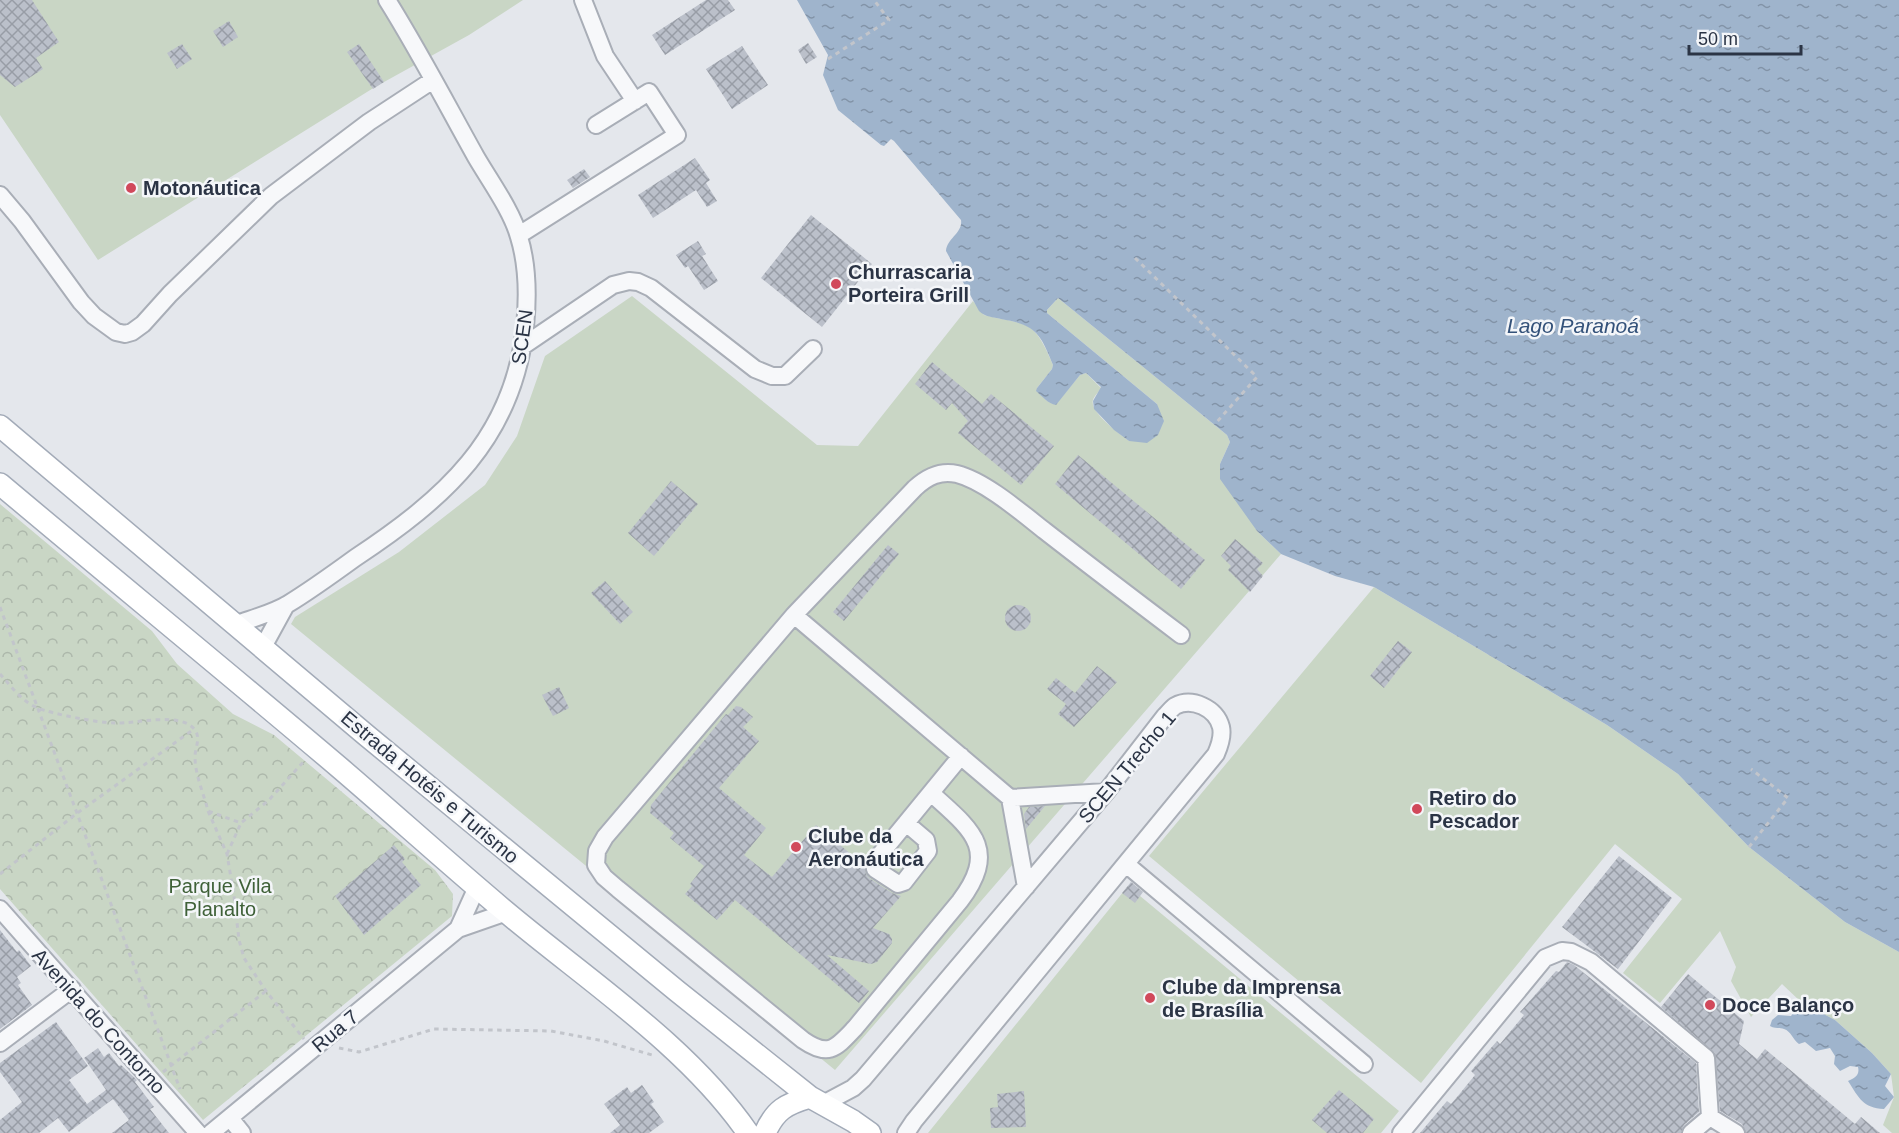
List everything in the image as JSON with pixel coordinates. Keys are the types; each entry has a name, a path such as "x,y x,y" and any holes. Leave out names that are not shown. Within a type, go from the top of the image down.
{"main road":[{"name":"Estrada Hotéis e Turismo","path":"0,426 676,991 870,1133"},
{"path":"0,484 680,1056 720,1096 748,1133"},
{"path":"765,1133 771,1120 781,1109 824,1098"}],"street":[{"name":"SCEN","path":"237,624 286,605 378,543 422,510 464,470 496,423 511,393 523,346 527,288 519,235 413,42 387,0"},
{"path":"583,0 605,56 635,100"},
{"path":"0,195 29,229 81,303 116,332 125,334 143,324 170,294 271,196 369,122 433,80"},
{"path":"519,235 677,135 649,92 597,125"},
{"path":"523,346 600,293 620,282 629,281 651,288 740,358 762,372 778,377 785,376 813,349"},
{"path":"932,794 962,822 977,844 980,861 975,880 855,1028 838,1045 827,1051 803,1040 618,889 596,865 595,856 605,837 794,615 915,488 932,476 950,473 968,478 1014,507 1181,635"},
{"name":"SCEN","path":"263,647 286,605"},
{"path":"794,615 1010,798 1026,887"},
{"name":"SCEN Trecho 1","path":"824,1098 853,1088 863,1079 1106,792 1165,716 1176,706 1188,703 1201,705 1214,714 1221,727 1221,742 1216,754 906,1133"},
{"path":"906,823 961,756"},
{"path":"1010,798 1106,792"},
{"path":"1126,864 1364,1064"},
{"name":"Rua 7","path":"458,929 477,887"},
{"name":"Avenida do Contorno","path":"0,909 198,1133"},
{"name":"Rua 7","path":"211,1133 458,929 507,912"},
{"path":"1401,1133 1545,958 1562,951 1571,952 1605,972 1706,1058 1710,1117"},
{"path":"0,1043 72,989"},
{"path":"1691,1133 1710,1117"},
{"path":"1710,1117 1736,1133"},
{"path":"230,1118 242,1133"}],"path":[{"path":"828,60 889,20 874,0"},
{"path":"1135,258 1257,377 1215,424"},
{"path":"0,608 182,1094"},
{"path":"0,674 21,698 37,708 114,723 167,719 183,721 194,729 198,738 195,756 197,769 208,811 226,854 244,958 266,991 316,1047 359,1052 434,1029 551,1031 604,1041 658,1057"},
{"path":"0,874 76,814 194,729"},
{"path":"226,854 241,823 284,785 316,748"},
{"path":"1749,847 1788,798 1751,769"},
{"path":"208,811 241,823"},
{"path":"153,1082 266,991"}],"green space":[{"name":"Motonáutica","path":"0,0 523,0 469,35 375,87 98,260 0,115"},
{"name":"Clube da Aeronáutica","path":"632,296 817,445 858,446 973,301 984,315 1028,326 1040,338 1053,365 1037,388 1045,399 1056,404 1080,375 1086,373 1101,388 1093,400 1096,410 1106,422 1129,441 1157,404 1047,313 1058,298 1227,435 1230,442 1220,464 1257,531 1281,554 835,1070 291,624 295,617 399,552 485,485 517,436 545,356"},
{"name":"Parque Vila Planalto","path":"0,504 152,631 177,664 233,714 274,735 435,870 453,894 452,916 203,1120 0,889"},
{"name":"Retiro do Pescador","path":"1374,587 1607,725 1678,774 1749,847 1845,922 1899,952 1899,1133 1892,1133 1883,1125 1894,1097 1891,1074 1872,1053 1835,1020 1801,1002 1782,984 1751,1017 1731,981 1736,967 1720,931 1660,1003 1623,973 1682,899 1615,844 1421,1083 1149,856"},
{"name":"Clube da Imprensa de Brasília","path":"1128,886 1399,1111 1381,1133 928,1133"}],"water":[{"name":"Lago Paranoá","path":"797,0 1899,0 1899,952 1845,922 1749,847 1678,774 1607,725 1374,587 1335,576 1281,554 1257,531 1220,479 1220,464 1230,442 1227,435 1058,298 1047,313 1157,404 1164,421 1158,435 1147,443 1129,441 1114,430 1094,409 1093,401 1101,387 1086,373 1080,375 1056,405 1045,400 1036,391 1053,365 1040,338 1022,324 989,316 979,311 946,251 949,242 960,228 961,220 894,141 891,139 884,146 881,145 838,110 823,75 828,55"},
{"path":"1801,1002 1835,1020 1872,1053 1891,1074 1885,1086 1894,1097 1884,1109 1866,1104 1848,1081 1856,1076 1858,1067 1850,1066 1840,1071 1834,1064 1835,1056 1830,1048 1816,1051 1805,1042 1799,1044 1786,1030 1770,1026 1772,1020 1778,1015 1791,1016"}],"building":[{"path":"0,0 32,0 59,42 36,58 43,69 15,87 0,75"},
{"path":"706,0 728,0 735,10 665,55 652,35"},
{"path":"229,21 238,37 223,47 213,31"},
{"path":"808,43 817,57 806,64 798,50"},
{"path":"182,44 192,59 177,69 167,53"},
{"path":"359,44 384,82 373,89 347,52"},
{"path":"742,46 768,85 732,109 706,69"},
{"path":"695,158 710,180 706,183 717,201 707,207 696,190 653,218 638,195"},
{"path":"584,169 590,177 573,188 567,180"},
{"path":"811,215 872,264 822,327 761,278"},
{"path":"698,241 706,254 702,256 718,281 704,290 688,266 685,268 676,255"},
{"path":"932,362 982,404 991,394 1054,446 1021,485 958,433 968,421 952,403 946,410 915,384"},
{"path":"1078,455 1205,560 1181,589 1055,484"},
{"path":"671,481 698,504 654,556 628,533"},
{"path":"1235,539 1263,563 1257,569 1263,576 1250,592 1228,570 1231,566 1221,556"},
{"path":"888,545 899,554 844,621 833,612"},
{"path":"605,581 633,612 620,624 591,593"},
{"path":"1018,605 1027,609 1031,618 1027,627 1018,631 1009,627 1005,618 1009,609"},
{"path":"1398,641 1412,652 1384,688 1370,676"},
{"path":"1097,666 1117,682 1074,727 1058,714 1066,704 1047,689 1056,678 1075,693"},
{"path":"559,687 569,708 553,716 542,695"},
{"path":"736,706 741,707 753,717 743,727 759,741 719,788 766,828 744,855 772,877 816,825 864,865 869,878 901,896 873,928 889,934 892,939 892,943 877,962 871,964 827,955 869,991 859,1003 735,900 717,920 685,894 704,866 670,838 674,833 650,813 651,805 726,714 728,715"},
{"path":"1045,806 1026,829 1024,814 1029,807"},
{"path":"394,845 405,859 402,862 421,885 364,935 335,896"},
{"path":"1619,856 1672,898 1618,969 1562,927"},
{"path":"1131,882 1143,892 1135,903 1122,893"},
{"path":"0,930 31,966 17,977 21,983 18,985 32,1005 0,1029"},
{"path":"1567,962 1574,965 1696,1063 1699,1112 1684,1125 1681,1133 1420,1133 1447,1101 1451,1104 1475,1075 1471,1071 1497,1041 1500,1044 1524,1015 1520,1012 1556,971 1559,972"},
{"path":"1688,974 1744,1021 1739,1044 1757,1059 1765,1049 1855,1124 1861,1117 1880,1133 1746,1133 1742,1124 1720,1111 1715,1053 1661,1007"},
{"path":"56,1022 88,1066 69,1080 87,1104 106,1090 84,1058 98,1048 104,1057 109,1053 119,1066 121,1065 137,1080 135,1082 154,1107 150,1109 169,1133 112,1133 129,1120 113,1099 69,1132 58,1118 39,1133 0,1133 0,1120 22,1102 0,1072 0,1063"},
{"path":"642,1085 654,1102 651,1104 664,1122 649,1133 610,1133 620,1125 604,1104 627,1087 631,1093"},
{"path":"1339,1090 1374,1119 1363,1133 1327,1133 1312,1120"},
{"path":"1024,1091 1026,1127 991,1128 990,1108 998,1107 997,1094"}],"place":[{"name":"Motonáutica","path":"131,188"},
{"name":"Churrascaria Porteira Grill","path":"836,284"},
{"name":"Retiro do Pescador","path":"1417,809"},
{"name":"Clube da Aeronáutica","path":"796,847"},
{"name":"Clube da Imprensa de Brasília","path":"1150,998"},
{"name":"Doce Balanço","path":"1710,1005"}]}
